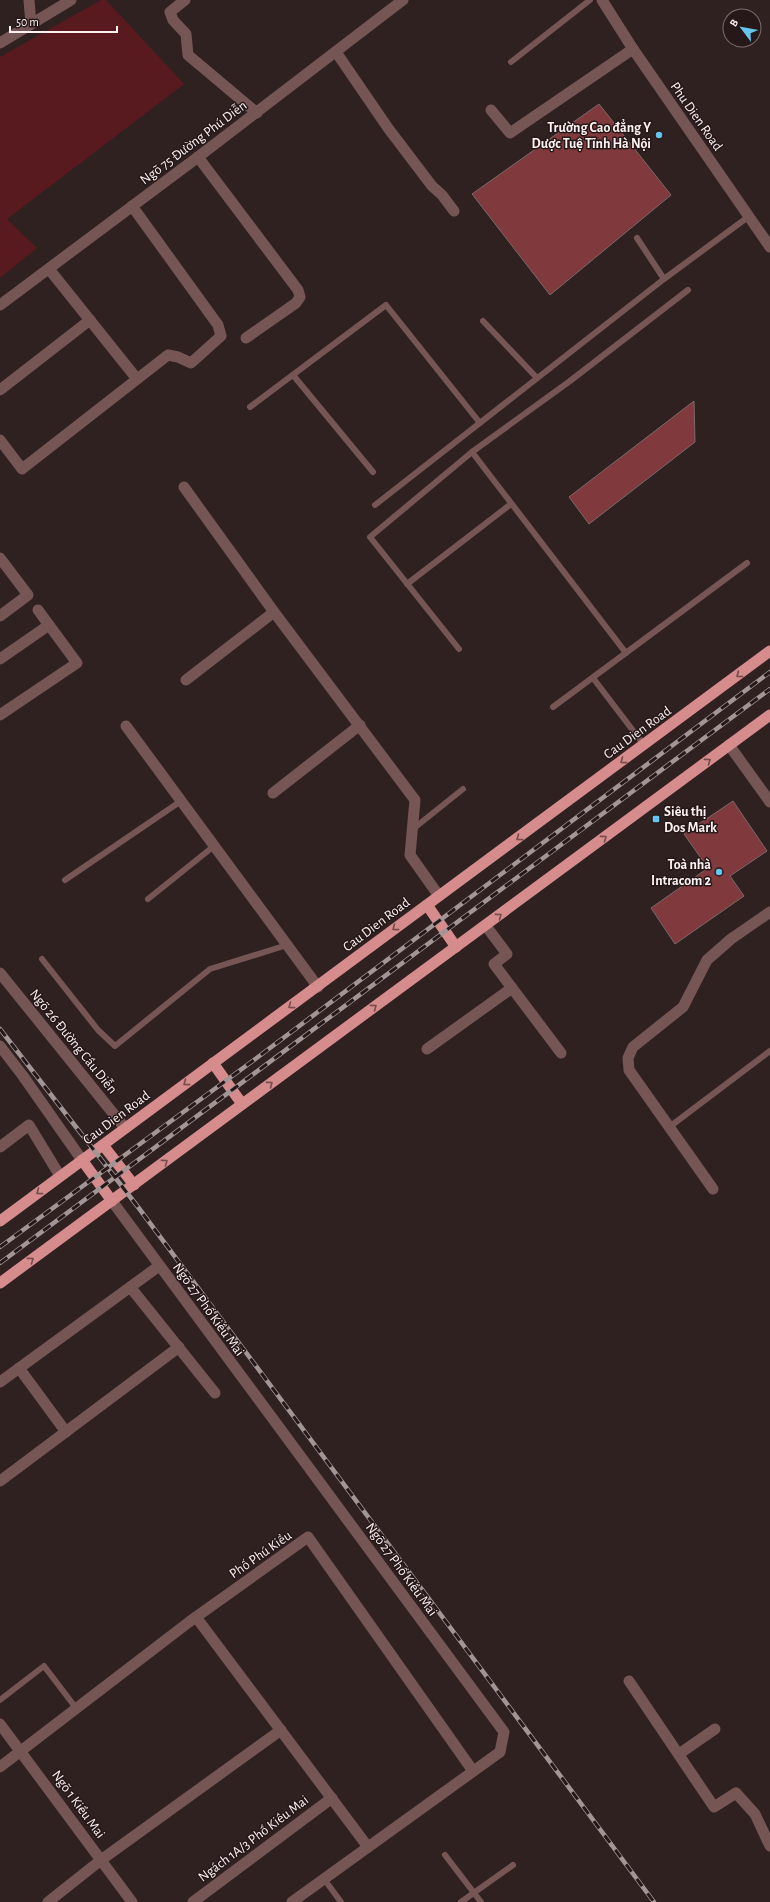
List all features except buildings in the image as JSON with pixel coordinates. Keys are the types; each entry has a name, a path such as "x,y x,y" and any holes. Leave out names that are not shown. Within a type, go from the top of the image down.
{"highway":[{"name":"Cau Dien Road","path":"0,1221 770,651"},
{"path":"0,1283 486,926 770,715"},
{"path":"427,905 456,947"},
{"path":"213,1064 242,1104"},
{"path":"103,1145 134,1185"},
{"path":"82,1160 112,1201"}],"street":[{"path":"29,0 32,24"},
{"path":"0,43 71,0"},
{"path":"184,0 170,12 173,20 186,34 188,55 257,112"},
{"name":"Ngõ 75 Đường Phú Diễn","path":"0,305 198,158 403,0"},
{"name":"Phu Dien Road","path":"602,0 633,49 770,247"},
{"path":"491,110 510,133 633,49"},
{"path":"336,52 388,128 432,186 442,195 454,210"},
{"path":"198,158 298,290 300,296 296,303 246,338"},
{"path":"0,440 22,469 168,355 178,357 191,363 221,336 218,325 132,206"},
{"path":"48,269 137,379"},
{"path":"0,390 90,320"},
{"path":"184,487 274,612 415,800 410,855 439,896"},
{"path":"0,558 28,595 0,616"},
{"path":"0,715 77,663 38,610"},
{"path":"186,680 274,612"},
{"path":"0,659 49,625"},
{"path":"273,793 360,725"},
{"path":"126,726 318,987"},
{"path":"729,745 770,802"},
{"path":"713,1189 668,1128 629,1070 628,1058 633,1047 683,1007 707,960 730,939 770,912"},
{"path":"486,926 508,954 494,964 561,1053"},
{"name":"Ngõ 26 Đường Cầu Diễn","path":"0,973 125,1128"},
{"path":"427,1049 512,988"},
{"path":"0,1046 82,1160"},
{"path":"0,1147 29,1125 60,1176"},
{"name":"Ngõ 27 Phố Kiều Mai","path":"112,1201 504,1732 500,1752 292,1902"},
{"path":"0,1382 131,1288 159,1266"},
{"path":"131,1288 215,1393"},
{"path":"0,1481 179,1347"},
{"path":"19,1368 66,1432"},
{"name":"Phố Phú Kiều","path":"0,1767 196,1617 308,1537 473,1771"},
{"path":"196,1617 368,1847"},
{"path":"630,1681 714,1807 736,1794 755,1814 770,1846"},
{"name":"Ngõ 1 Kiều Mai","path":"0,1724 132,1902"},
{"path":"48,1902 101,1860 281,1730"},
{"path":"679,1754 715,1730"},
{"name":"Ngách 1A/3 Phố Kiều Mai","path":"193,1902 332,1798"}],"lane":[{"path":"511,62 590,0"},
{"path":"374,505 664,279 748,217"},
{"path":"637,238 664,279"},
{"path":"459,649 370,537 472,452 570,381 688,290"},
{"path":"250,407 386,305 480,423"},
{"path":"483,321 537,378"},
{"path":"293,375 373,472"},
{"path":"472,452 626,653"},
{"path":"407,584 512,504"},
{"path":"553,707 747,563"},
{"path":"593,678 644,745"},
{"path":"413,829 463,789"},
{"path":"65,880 181,801"},
{"path":"148,899 214,846"},
{"path":"42,959 98,1030 115,1046 210,969 287,945"},
{"path":"668,1128 770,1050"},
{"path":"0,1700 44,1666 76,1708"},
{"path":"445,1855 481,1902"},
{"path":"461,1902 513,1865"},
{"path":"324,1879 341,1902"}],"shaded area":[{"path":"101,0 106,0 184,84 7,219 37,248 0,278 0,57"}],"railway":[{"path":"0,1247 258,1057 770,672"},
{"path":"0,1263 770,689"},
{"path":"0,1029 138,1207 654,1902"}],"place":[{"name":"Trường Cao đẳng Y Dược Tuệ Tĩnh Hà Nội","path":"659,135"},
{"name":"Siêu thị Dos Mark","path":"656,819"},
{"name":"Toà nhà Intracom 2","path":"719,872"}]}
